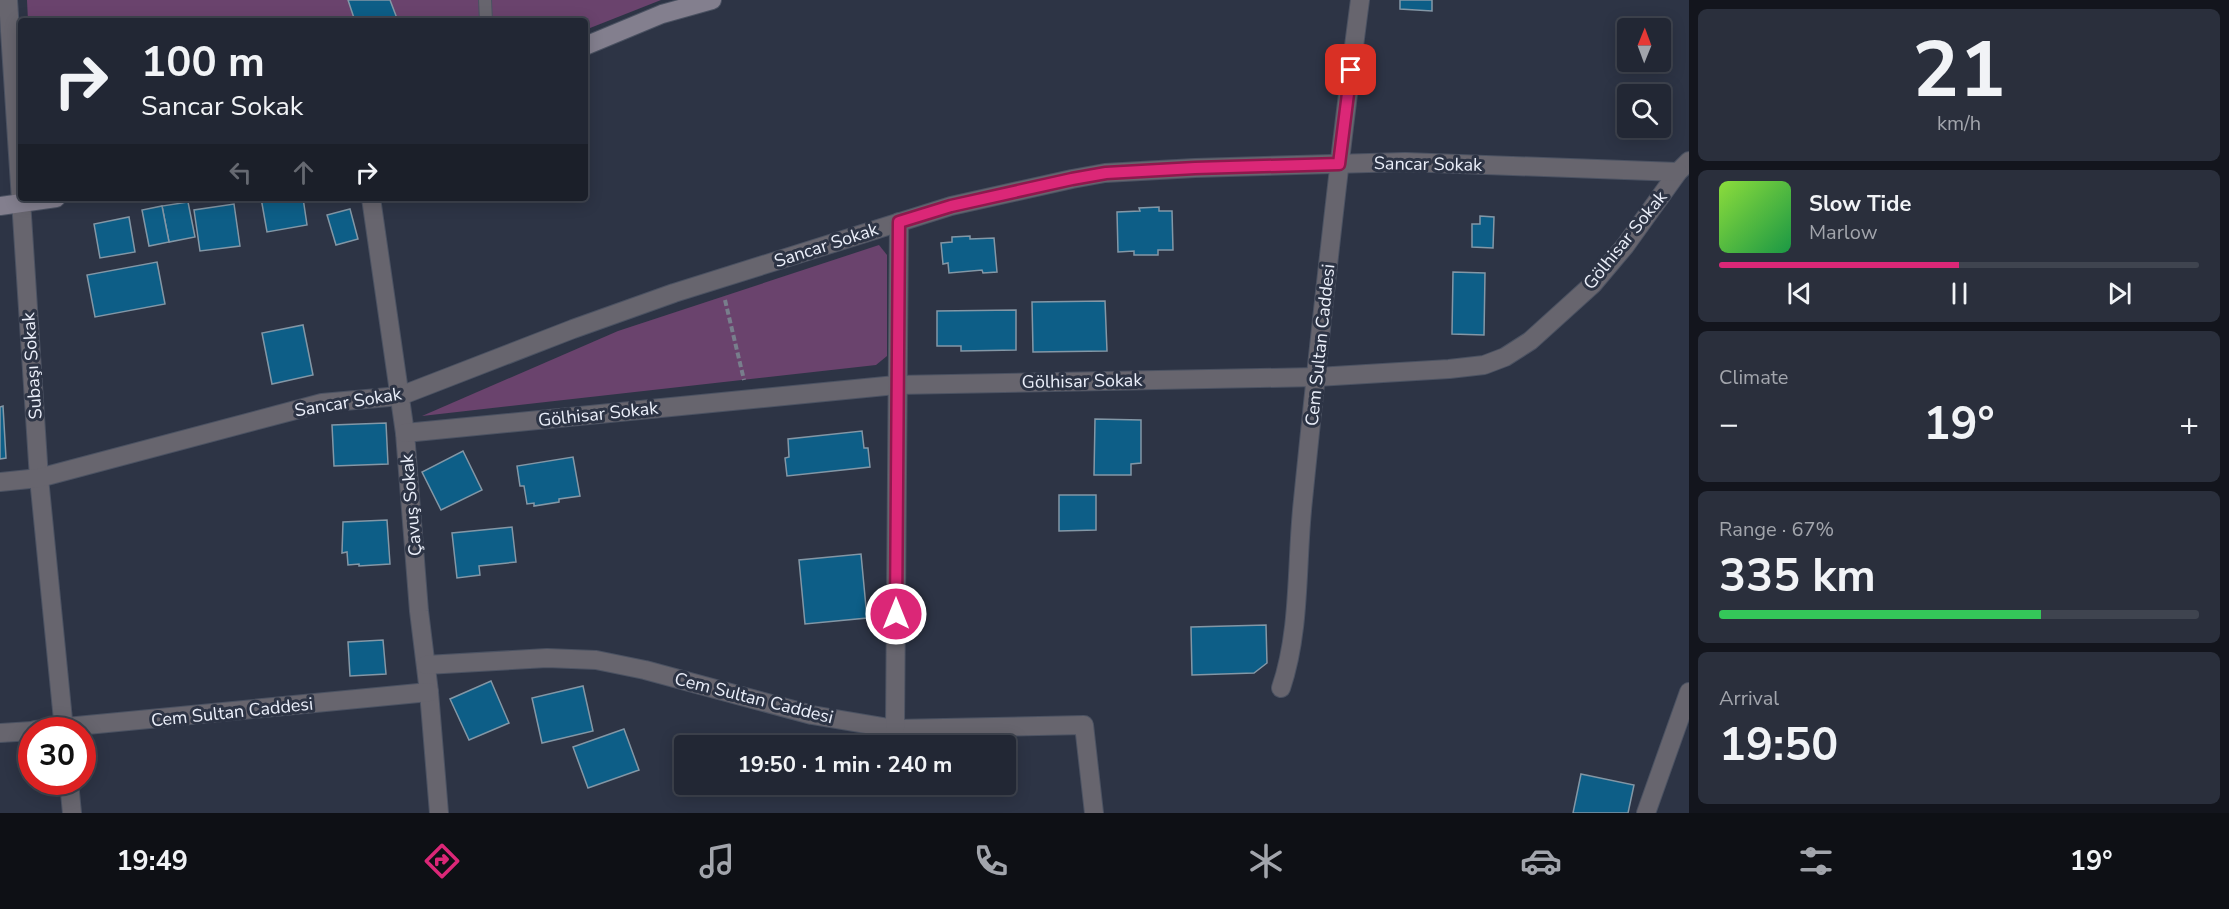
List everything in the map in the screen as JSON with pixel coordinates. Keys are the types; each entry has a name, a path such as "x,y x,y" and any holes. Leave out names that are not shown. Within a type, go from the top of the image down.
{"street":[{"name":"Subaşı Sokak","path":"8,0 18,157"},
{"path":"588,45 662,14 712,0"},
{"name":"Cem Sultan Caddesi","path":"1281,688 1289,663 1293,639 1303,501 1339,164 1360,0"},
{"name":"Sancar Sokak","path":"0,482 39,478 322,403 400,396 573,328 720,279 951,206 1072,179 1106,173 1195,168 1405,162 1684,167"},
{"name":"Gölhisar Sokak","path":"405,433 896,385 1317,377 1484,365 1505,357 1530,340 1593,284 1625,246 1684,167"},
{"name":"Subaşı Sokak","path":"21,201 39,478 63,717"},
{"path":"0,206 38,201"},
{"name":"Çavuş Sokak","path":"370,201 405,433 419,611 429,692 439,813"},
{"path":"896,729 896,385 899,222"},
{"name":"Cem Sultan Caddesi","path":"426,664 547,658 596,660 645,670 812,716 896,729 1084,725 1094,813"},
{"name":"Cem Sultan Caddesi","path":"96,726 429,692"},
{"path":"1646,813 1689,692"},
{"name":"Cem Sultan Caddesi","path":"0,733 18,732"},
{"path":"70,795 72,813"}],"lane":[{"path":"485,0 486,18"}],"path":[{"path":"720,279 749,399"}],"shaded area":[{"path":"27,0 661,0 588,29 588,18 28,18"},
{"path":"879,245 887,255 887,356 876,365 422,416 618,331"}],"building":[{"path":"348,0 390,0 397,18 354,18"},
{"path":"1400,0 1432,0 1432,11 1400,9"},
{"path":"262,201 303,201 307,225 267,232"},
{"path":"188,202 195,237 169,242 162,206"},
{"path":"234,204 240,246 200,251 194,210"},
{"path":"162,206 169,242 149,246 142,210"},
{"path":"1159,207 1159,211 1172,211 1173,250 1158,250 1158,255 1134,255 1134,251 1118,252 1117,212"},
{"path":"350,209 358,239 336,245 327,215"},
{"path":"1480,216 1494,217 1493,248 1472,247 1472,224 1480,224"},
{"path":"129,217 135,252 100,258 94,224"},
{"path":"970,236 970,239 994,238 997,272 983,273 982,270 949,273 948,263 943,264 941,243 952,242 952,237"},
{"path":"157,262 165,304 95,317 87,275"},
{"path":"1453,272 1485,273 1484,335 1452,334"},
{"path":"1105,301 1107,351 1033,352 1032,302"},
{"path":"1016,310 1016,350 961,351 961,346 937,346 937,311"},
{"path":"303,325 313,375 272,384 262,333"},
{"path":"3,406 6,458 0,459 0,407"},
{"path":"1095,419 1141,420 1141,463 1131,464 1131,475 1094,475"},
{"path":"386,423 388,464 334,466 332,425"},
{"path":"862,431 864,448 868,448 870,467 787,476 785,458 789,457 788,439"},
{"path":"463,451 482,490 441,510 422,472"},
{"path":"573,457 580,496 534,506 534,503 527,504 524,486 520,486 517,466"},
{"path":"1059,495 1096,495 1096,530 1059,531"},
{"path":"387,520 390,564 348,565 347,552 342,553 343,522"},
{"path":"512,527 516,562 479,566 480,575 457,578 452,533"},
{"path":"861,554 867,618 805,624 799,560"},
{"path":"1266,625 1267,663 1254,673 1192,675 1191,627"},
{"path":"383,640 386,674 350,676 348,642"},
{"path":"491,681 509,723 469,740 450,699"},
{"path":"583,686 593,731 542,743 532,698"},
{"path":"624,729 639,770 588,788 573,747"},
{"path":"1581,774 1634,785 1628,813 1573,813"}],"route":[{"path":"896,614 899,222 951,206 1106,173 1339,164 1351,70"}]}
